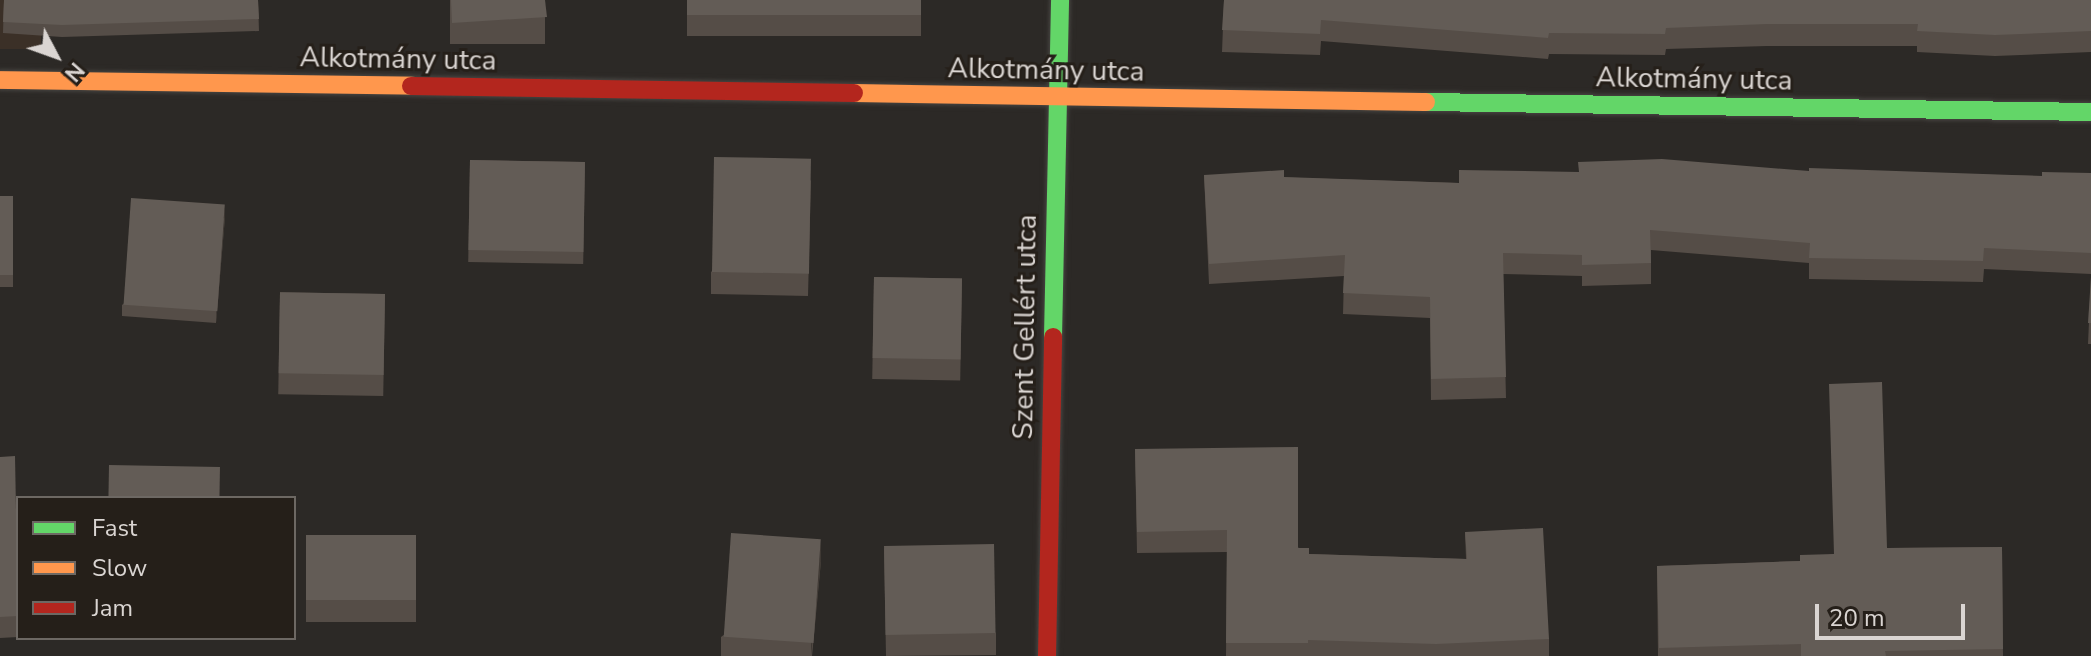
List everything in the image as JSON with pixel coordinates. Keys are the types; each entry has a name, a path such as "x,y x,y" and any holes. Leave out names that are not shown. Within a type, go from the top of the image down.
{"street":[{"name":"Szent Gellért utca","path":"1047,656 1060,0"},
{"name":"Alkotmány utca","path":"0,80 2091,112"}],"shaded area":[{"path":"0,0 41,0 41,49 0,49"}],"building":[{"path":"4,0 258,0 259,19 62,25 3,22"},
{"path":"451,0 545,0 547,17 452,23"},
{"path":"687,0 921,0 921,15 687,15"},
{"path":"1224,0 2091,0 2091,31 1995,35 1917,31 1918,24 1767,24 1666,28 1665,34 1549,33 1548,38 1321,20 1320,34 1222,30"},
{"path":"714,157 811,159 809,274 712,272"},
{"path":"1662,159 1809,171 1809,168 2042,176 2042,172 2091,173 2091,253 1984,248 1983,261 1809,258 1810,243 1650,230 1651,263 1582,265 1582,255 1503,253 1506,377 1431,379 1430,297 1343,293 1345,255 1209,264 1204,175 1284,170 1284,177 1459,183 1459,170 1579,172 1578,162"},
{"path":"470,160 585,162 583,252 468,250"},
{"path":"0,196 13,196 13,275 0,275"},
{"path":"131,198 225,205 217,311 124,305"},
{"path":"874,277 962,279 961,360 873,358"},
{"path":"2091,277 2091,323 2088,323"},
{"path":"280,292 385,294 384,375 279,373"},
{"path":"1882,382 1887,548 2002,547 2003,649 1885,651 1886,656 1801,656 1801,644 1659,648 1657,566 1800,561 1800,555 1834,554 1829,384"},
{"path":"1298,447 1298,548 1309,548 1309,554 1467,559 1465,532 1543,528 1549,639 1436,644 1308,640 1308,643 1226,643 1227,530 1137,532 1135,449"},
{"path":"15,456 16,616 0,617 0,457"},
{"path":"109,465 220,467 219,496 108,496"},
{"path":"731,533 821,539 814,643 724,637"},
{"path":"306,535 416,535 416,600 306,600"},
{"path":"994,544 996,633 886,635 884,546"}],"traffic: fast":[{"path":"1053,337 1060,0"},
{"path":"1426,102 2091,112"}],"traffic: slow":[{"path":"0,80 411,86"},
{"path":"854,93 1426,102"}],"traffic: jam":[{"path":"411,86 854,93"},
{"path":"1047,656 1053,337"}]}
